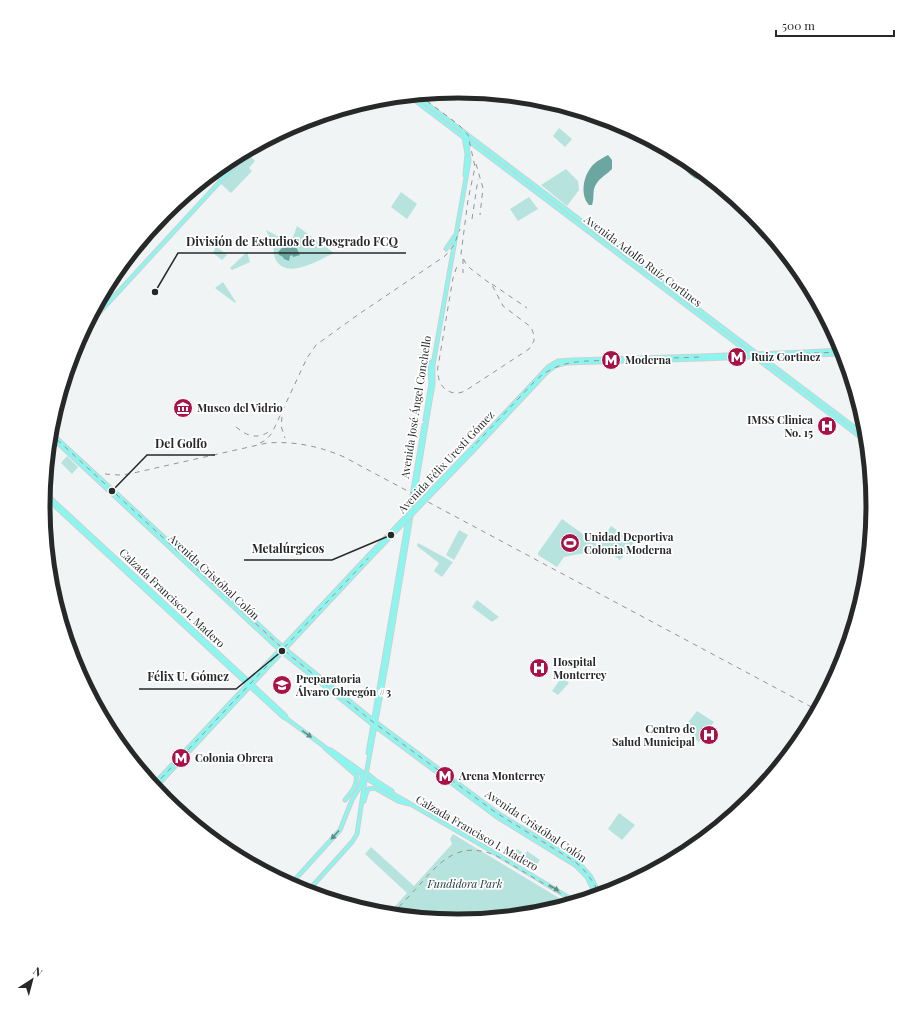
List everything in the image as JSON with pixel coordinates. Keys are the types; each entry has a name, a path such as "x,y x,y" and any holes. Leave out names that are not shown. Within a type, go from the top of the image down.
{"main road":[{"name":"Avenida Adolfo Ruíz Cortines","path":"415,100 451,128 465,135"},
{"name":"Avenida Adolfo Ruíz Cortines","path":"421,100 485,151 860,437"},
{"path":"451,128 453,127 453,124"},
{"name":"Avenida José Ángel Conchello","path":"361,810 430,385 430,366 467,159 465,135"},
{"name":"Avenida José Ángel Conchello","path":"385,662 433,384 433,365 469,160 469,150 465,135"},
{"name":"Avenida Adolfo Ruíz Cortines","path":"485,151 859,431"},
{"path":"99,313 236,164"},
{"path":"446,249 454,237"},
{"name":"Avenida Félix Uresti Gómez","path":"805,354 835,351"},
{"name":"Avenida Félix Uresti Gómez","path":"157,781 369,557 547,372 558,364 836,354"},
{"path":"770,364 769,360 772,357"},
{"name":"Avenida Cristóbal Colón","path":"56,437 282,650 353,704 375,724"},
{"name":"Avenida Cristóbal Colón","path":"55,441 282,650 416,757 497,817 575,865 582,871 593,890"},
{"name":"Calzada Francisco I. Madero","path":"50,498 250,684 283,717 360,773"},
{"name":"Calzada Francisco I. Madero","path":"50,502 250,684"},
{"name":"Avenida Félix Uresti Gómez","path":"159,783 236,702 250,684"},
{"path":"375,724 401,744"},
{"name":"Avenida José Ángel Conchello","path":"295,880 340,830 352,800 364,779 375,724"},
{"name":"Avenida Cristóbal Colón","path":"401,744 421,756 499,814 578,862 591,877 597,889"},
{"path":"326,748 336,752 362,772 362,779 359,789"},
{"path":"326,748 328,752 356,776 357,781 353,790 345,800"},
{"path":"416,757 421,756"},
{"path":"369,775 392,791 395,795"},
{"name":"Calzada Francisco I. Madero","path":"367,780 570,898"},
{"path":"312,887 355,839 366,794 371,788 375,788 401,802 410,804"},
{"path":"352,800 358,799 362,804"},
{"path":"527,835 539,838"},
{"path":"590,883 591,877"}],"green space":[{"path":"559,128 572,139 565,147 553,136"},
{"path":"250,156 255,161 249,168 252,171 231,193 220,183 242,160"},
{"path":"566,169 578,181 579,190 567,206 541,185"},
{"path":"401,192 417,204 407,219 391,207"},
{"path":"529,197 538,209 518,221 510,209"},
{"path":"297,226 334,253 304,267 288,268 281,266 275,258 273,244 266,230 291,243"},
{"path":"216,246 227,255 222,260 213,253"},
{"path":"247,252 250,262 232,270 230,268"},
{"path":"223,282 236,302 235,303 215,288"},
{"path":"67,456 78,467 72,474 61,463"},
{"name":"Unidad Deportiva Colonia Moderna","path":"562,519 598,545 611,526 635,542 620,560 605,549 564,557 557,567 538,555 538,553"},
{"path":"459,530 468,535 454,560 446,555"},
{"path":"418,543 453,562 442,577 434,571 439,563 417,546"},
{"path":"477,600 499,617 492,622 472,607"},
{"path":"562,677 569,683 558,695 552,691"},
{"path":"697,711 714,722 699,742 683,729"},
{"path":"619,813 635,825 622,840 608,829"},
{"name":"Fundidora Park","path":"453,834 563,900 511,911 485,913 431,913 393,909 407,893 365,854 371,847 414,886 452,844 450,839"},
{"path":"517,849 525,854 527,851 540,860 533,869 527,868 510,857"}],"shaded area":[{"path":"608,155 612,160 612,169 597,183 594,189 592,205 589,205 584,195 585,178 594,164"},
{"path":"683,166 704,181 695,178"},
{"path":"285,241 296,247 300,255 293,257 292,255 290,256 289,261 279,255 278,252 282,248 282,243"}],"railway":[{"path":"425,99 459,125 468,135 475,167 468,200 461,254 466,264 492,285 503,306 531,327 534,335 534,341 529,349 465,391 455,393 447,390 441,384 438,369 453,278 458,263"},
{"path":"476,164 483,188 480,215"},
{"path":"472,219 478,179"},
{"path":"260,443 266,440 272,433 307,358 316,345 445,256 454,245 460,229"},
{"path":"463,259 463,273"},
{"path":"492,284 527,308"},
{"path":"158,782 534,382 552,369 565,364 587,361 836,352"},
{"path":"282,417 281,426 285,438"},
{"path":"236,427 244,433 252,436 265,434 270,431"},
{"path":"56,438 292,657 373,722 495,812 574,861 589,876 597,889"},
{"path":"105,474 129,474 267,443 306,445 325,450 344,457 812,708"},
{"path":"396,909 438,865 455,854 474,850 497,856 569,898"}],"place":[{"name":"División de Estudios de Posgrado FCQ","path":"155,292"},
{"name":"Ruiz Cortinez","path":"737,357"},
{"name":"Moderna","path":"611,360"},
{"name":"Museo del Vidrio","path":"183,408"},
{"name":"IMSS Clinica No. 15","path":"827,426"},
{"name":"Del Golfo","path":"112,491"},
{"name":"Metalúrgicos","path":"391,535"},
{"name":"Unidad Deportiva Colonia Moderna","path":"570,543"},
{"name":"Félix U. Gómez","path":"282,651"},
{"name":"Hospital Monterrey","path":"539,668"},
{"name":"Preparatoria Álvaro Obregón #3","path":"282,685"},
{"name":"Centro de Salud Municipal","path":"709,735"},
{"name":"Colonia Obrera","path":"181,758"},
{"name":"Arena Monterrey","path":"445,776"}]}
